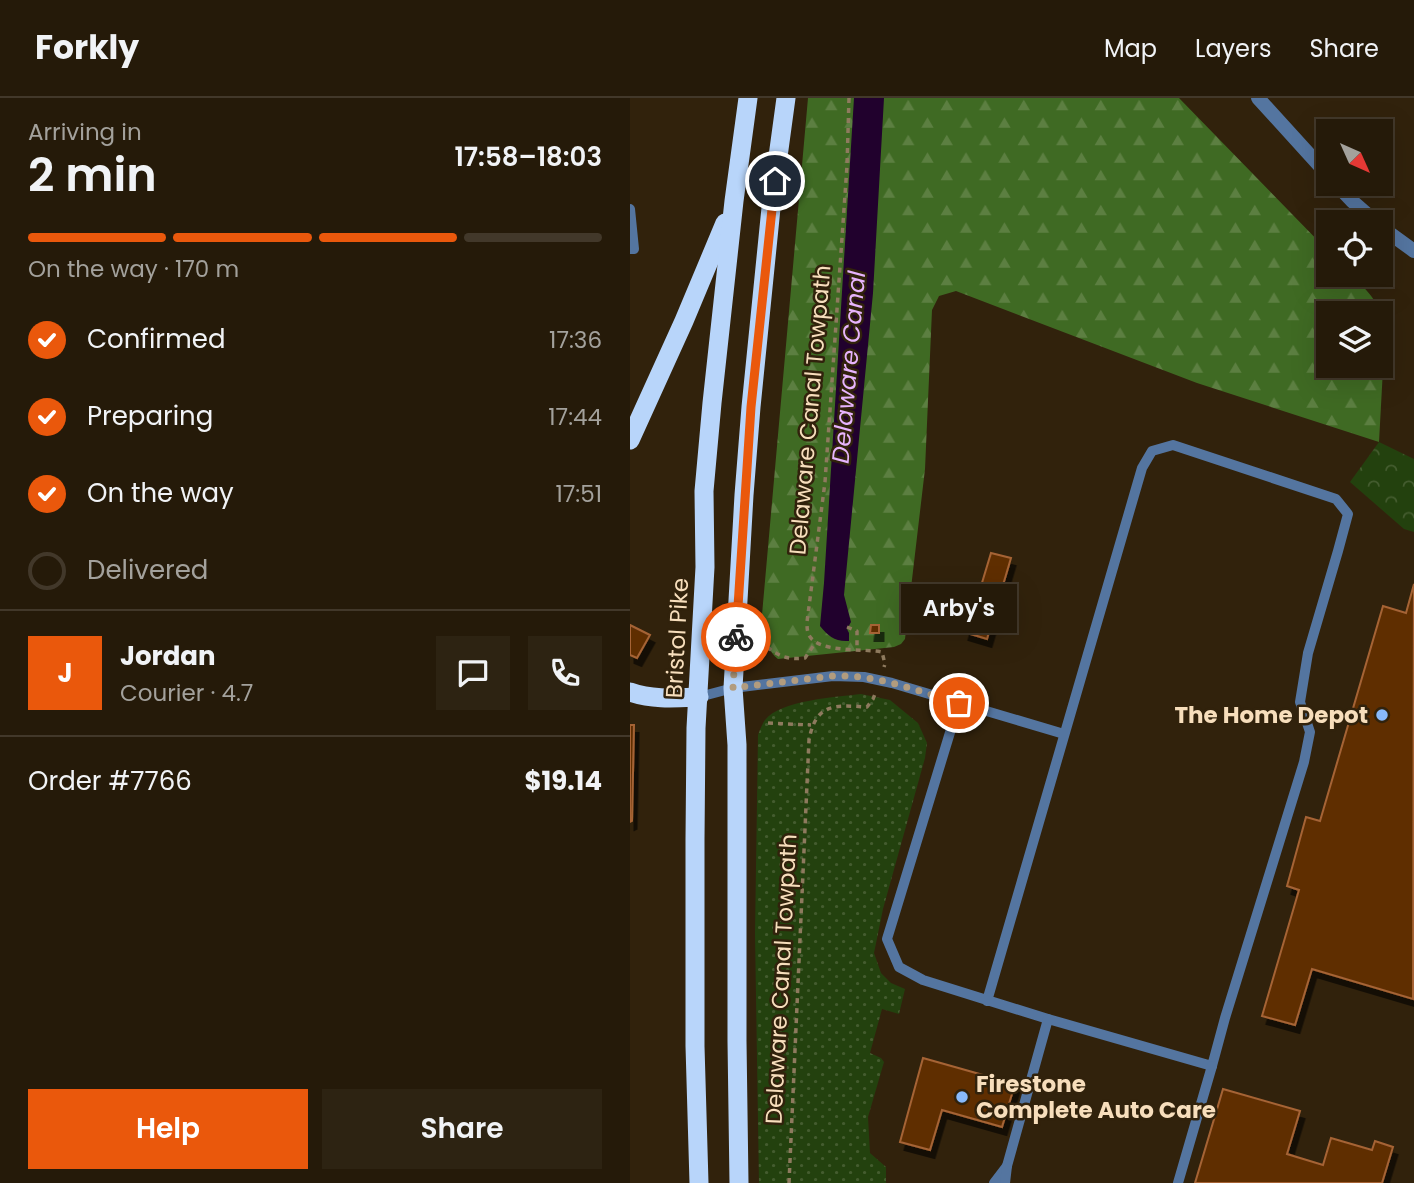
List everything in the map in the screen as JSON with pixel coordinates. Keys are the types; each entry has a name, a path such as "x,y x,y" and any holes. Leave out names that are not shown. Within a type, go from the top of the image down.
{"highway":[{"name":"Bristol Pike","path":"699,1183 695,1046 696,728 705,567 704,491 734,201 748,98"},
{"path":"739,1183 737,745 733,688 752,394 771,208 786,98"},
{"path":"630,440 734,201"},
{"path":"630,692 659,698 699,697"}],"street":[{"path":"1258,98 1316,162"},
{"path":"1349,196 1363,210"},
{"path":"1393,236 1414,251"}],"lane":[{"path":"630,209 634,249 630,249"},
{"path":"987,1001 1138,480 1153,451 1173,445 1336,499 1348,514 1308,653 1300,702 1310,732 1304,762 1225,1018 1178,1183"},
{"path":"699,697 733,688 849,675 892,683 1064,734"},
{"path":"959,703 887,939 900,967 923,980 987,1001 1212,1066"},
{"path":"1005,1183 1007,1166 1048,1019"},
{"path":"994,1183 1007,1166"}],"path":[{"name":"Delaware Canal Towpath","path":"816,642 808,635 807,622 825,482 847,166 849,98"},
{"path":"847,626 857,631 857,649"},
{"path":"767,647 776,655 790,660 805,658 816,642 837,649 882,652 885,664"},
{"path":"768,723 812,725 828,708 867,707 873,698"},
{"name":"Delaware Canal Towpath","path":"789,1183 809,740 812,725"}],"green space":[{"path":"808,98 1179,98 1316,239 1316,287 1363,287 1374,301 1316,301 1316,378 1382,378 1379,442 1197,383 956,291 939,296 932,310 925,469 905,639 894,647 778,659 769,648 761,626"},
{"path":"1379,442 1414,459 1414,532 1404,529 1350,482"},
{"path":"861,694 890,700 918,723 927,743 874,953 881,973 891,983 905,989 899,1014 882,1009 870,1053 884,1062 868,1117 870,1153 886,1167 886,1183 759,1183 755,934 758,735 765,720 783,708 810,701"}],"water":[{"name":"Delaware Canal","path":"854,98 884,98 873,293 844,595 851,622 847,629 849,641 844,641 832,638 820,626"}],"building":[{"path":"991,553 1011,558 987,639 964,632"},
{"name":"The Home Depot","path":"1414,584 1413,999 1312,969 1295,1025 1262,1016 1299,890 1287,886 1306,817 1320,821 1383,606 1406,613"},
{"path":"630,625 650,635 637,658 630,655"},
{"path":"871,625 879,625 879,633 870,633"},
{"path":"630,725 634,725 630,822"},
{"name":"Firestone Complete Auto Care","path":"923,1058 1015,1084 1002,1127 942,1110 930,1150 900,1142"},
{"path":"1223,1089 1300,1111 1287,1154 1323,1165 1331,1138 1372,1150 1375,1141 1393,1147 1382,1183 1195,1183"}],"way so far":[{"path":"736,637 733,688 849,675 892,683 959,703"}],"place":[{"name":"Arby's","path":"959,703"},
{"name":"The Home Depot","path":"1382,715"},
{"name":"Firestone Complete Auto Care","path":"962,1097"}],"route":[{"path":"736,637 751,407 775,181"}]}
